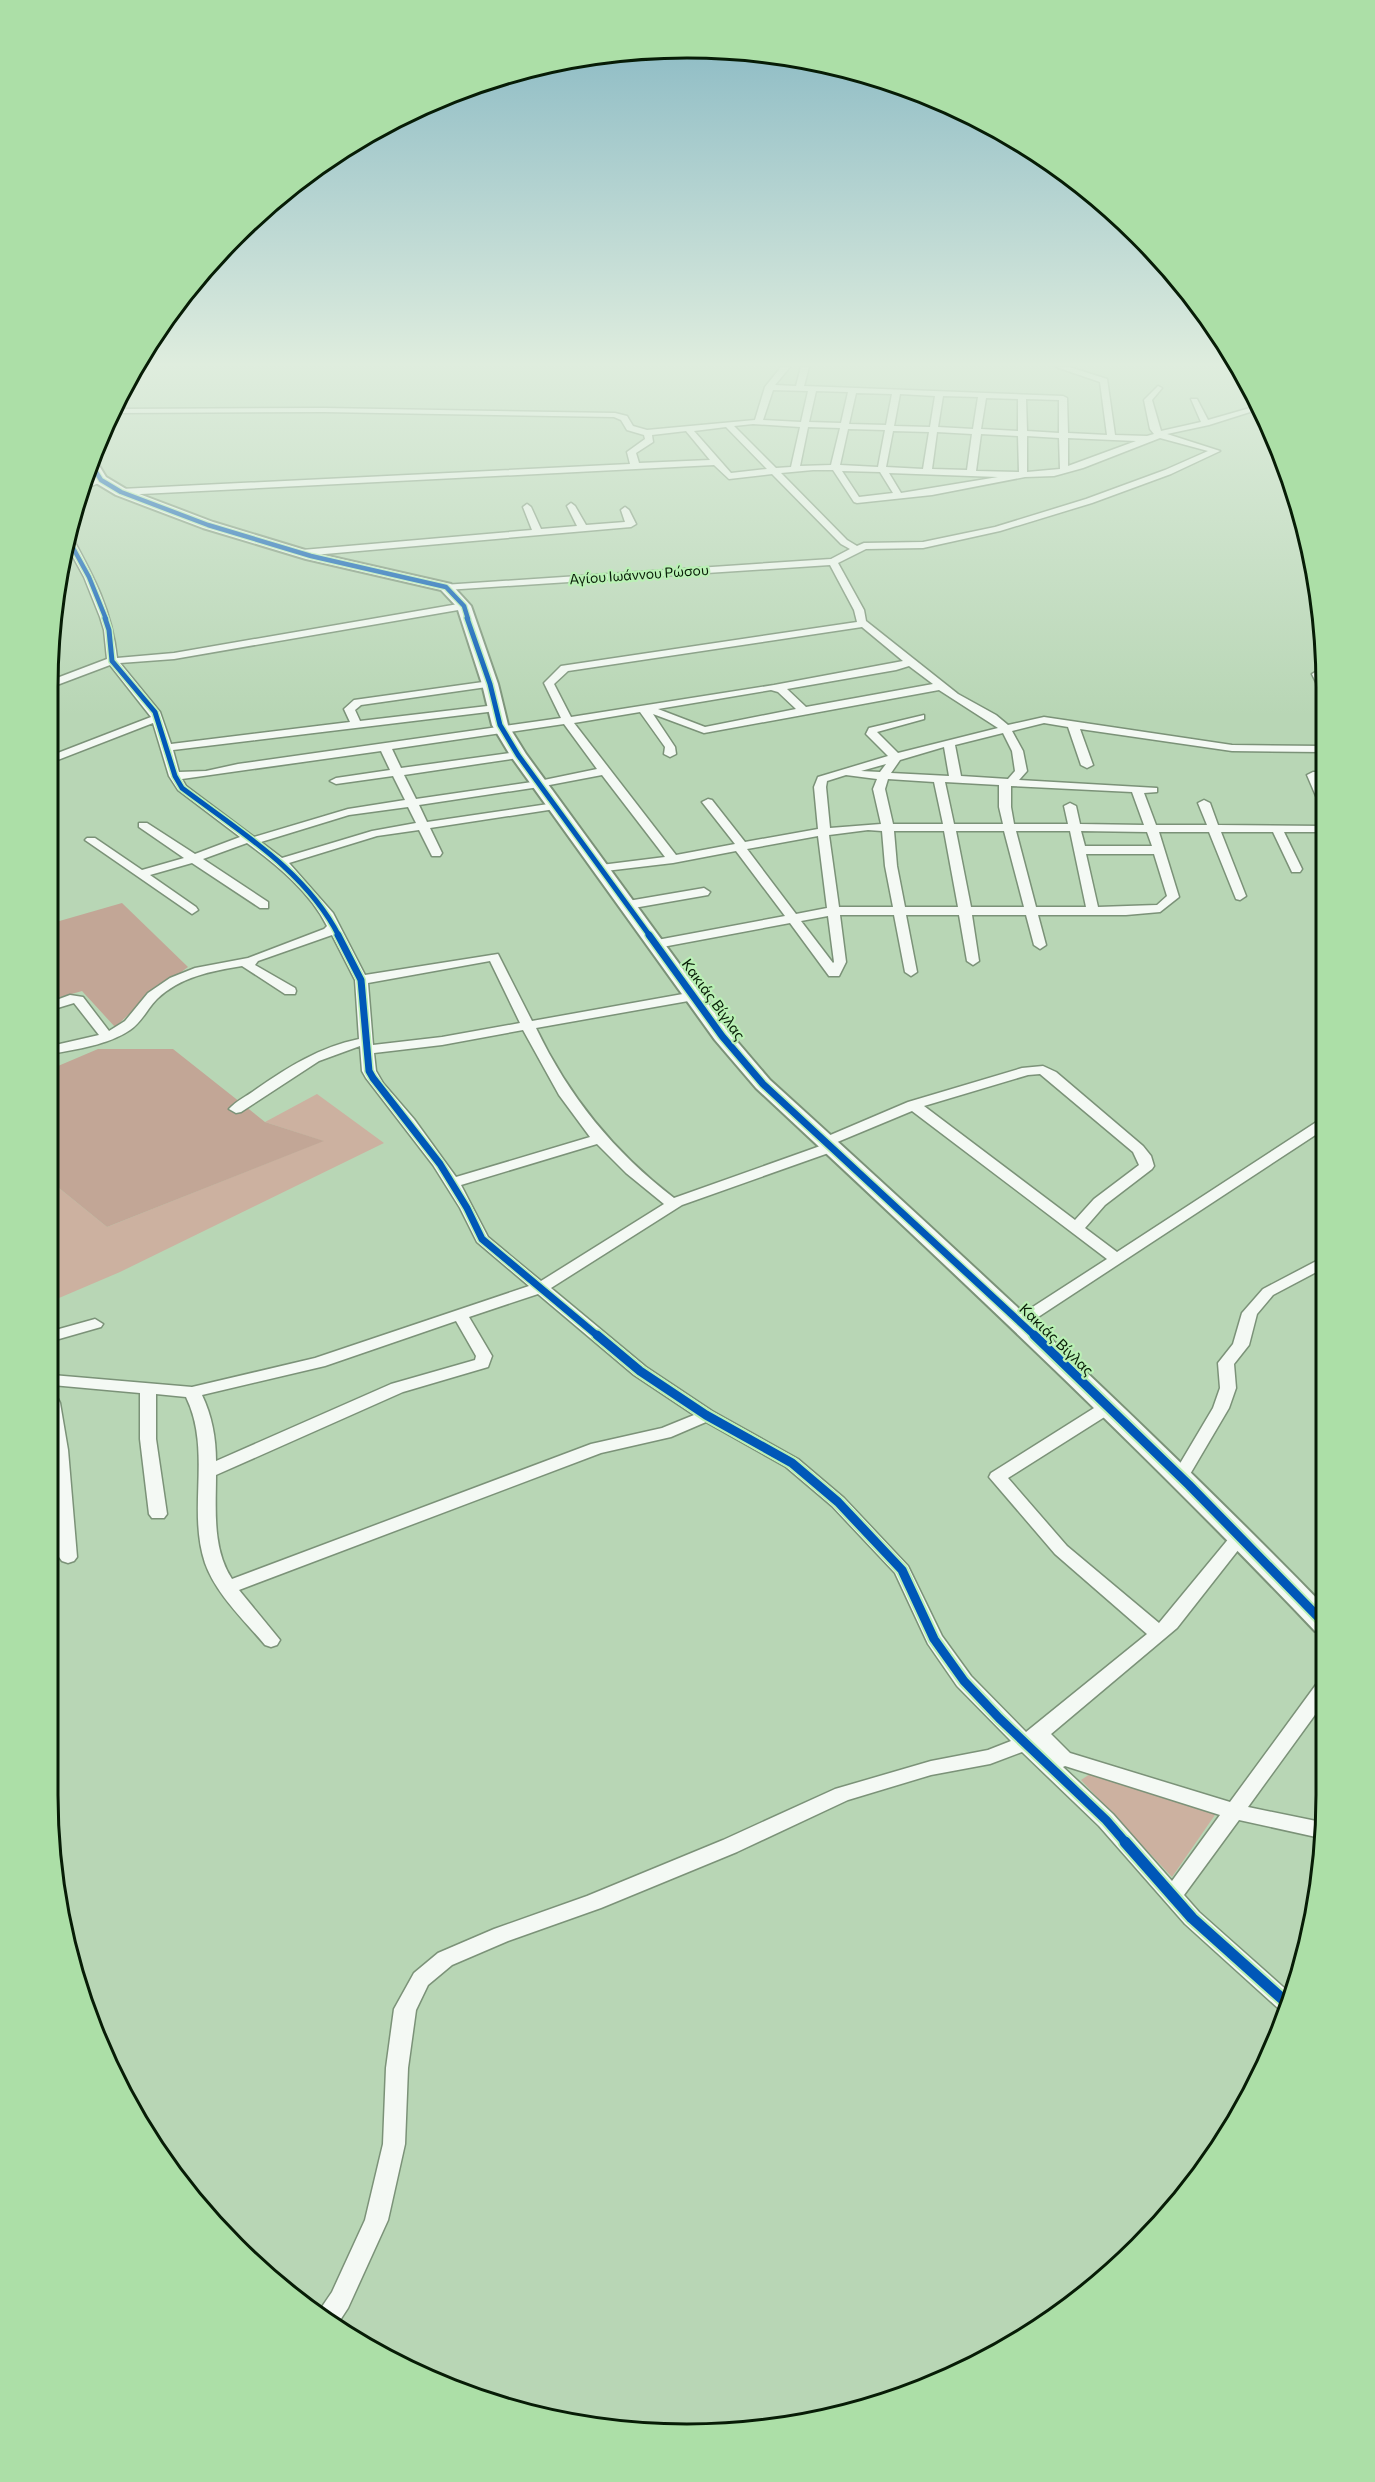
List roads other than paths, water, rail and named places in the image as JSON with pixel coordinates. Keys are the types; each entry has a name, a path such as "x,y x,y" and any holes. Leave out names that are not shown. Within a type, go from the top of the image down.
{"street":[{"path":"102,483 208,525 302,553 446,586"},
{"path":"121,492 302,483"},
{"path":"786,483 844,542 856,549"},
{"path":"846,483 857,500 899,496 977,483"},
{"path":"891,483 899,496"},
{"path":"1005,783 1012,781 1021,771 1015,745 1006,727 998,719 948,692 863,622 833,562 864,546 923,545 998,529 1089,501 1139,483"},
{"path":"571,506 582,528"},
{"path":"526,507 537,531"},
{"path":"302,553 631,524 625,510"},
{"path":"74,550 89,577 105,617 109,630 112,661 155,712 175,776 182,788 279,862 320,905 334,926 361,980 369,1071 374,1081 408,1120 453,1182 472,1215 482,1239 640,1371 706,1415 799,1468 829,1494 868,1532 902,1570 934,1639 964,1681 1057,1762 1172,1896 1216,1941 1282,1999"},
{"name":"Αγίου Ιωάννου Ρώσου","path":"446,586 833,562"},
{"name":"Κακιάς Βίγλας","path":"446,586 464,606 504,731 518,755 722,1036 763,1084 1020,1322 1241,1535 1316,1614"},
{"path":"59,680 112,661 174,656 464,606"},
{"path":"673,859 567,721 549,684 560,670 858,626 863,622"},
{"path":"175,776 206,774 504,731 896,667 912,661"},
{"path":"357,726 349,709 358,702 490,684"},
{"path":"645,708 704,730 941,686"},
{"path":"777,687 804,711"},
{"path":"166,748 496,708"},
{"path":"645,708 670,747 670,754"},
{"path":"896,757 871,734 873,730 920,717"},
{"path":"59,756 157,718"},
{"path":"708,802 834,973 840,962 823,832 825,826 820,787 822,779 949,742 1044,720 1232,748 1316,749"},
{"path":"1073,725 1087,765"},
{"path":"949,742 956,781"},
{"path":"385,747 421,826 436,853"},
{"path":"336,781 518,755"},
{"path":"896,757 882,776 879,789 888,827 891,866 911,972"},
{"path":"142,874 348,812 539,784 604,771"},
{"path":"839,774 1153,790"},
{"path":"939,780 973,960"},
{"path":"1005,783 1003,792 1005,807 1021,880 1040,945"},
{"path":"657,944 833,911 1148,910 1168,904 1173,897 1152,828 1144,813 1137,789"},
{"path":"1204,802 1240,896"},
{"path":"279,862 376,833 555,806"},
{"path":"1070,806 1073,829 1093,911"},
{"path":"143,825 264,905"},
{"path":"601,869 868,826 1316,829"},
{"path":"1276,829 1296,869"},
{"path":"91,840 192,910"},
{"path":"1078,850 1158,850"},
{"path":"628,905 704,892"},
{"path":"290,991 248,966 254,958 328,932 334,926"},
{"path":"361,980 494,957 557,1081 598,1140 639,1179 673,1204"},
{"path":"59,1048 106,1035 125,1027 154,995 188,973 218,965 252,961"},
{"path":"236,1108 315,1056 351,1043 367,1046 442,1041 694,996"},
{"path":"59,1003 69,999 78,1000 106,1035"},
{"path":"59,1381 192,1392 319,1362 542,1287 673,1204 829,1144 913,1105 1027,1071 1043,1070 1051,1075 1144,1156 1147,1166 1097,1204 1085,1215 1077,1229"},
{"path":"913,1105 1117,1258"},
{"path":"1020,1322 1316,1129"},
{"path":"453,1182 598,1140"},
{"path":"1180,1477 1221,1407 1228,1388 1226,1363 1241,1346 1250,1313 1268,1292 1316,1266"},
{"path":"207,1472 397,1388 482,1363 484,1356 480,1346 460,1314"},
{"path":"59,1334 95,1324"},
{"path":"148,1388 148,1439 158,1514"},
{"path":"192,1392 198,1402 206,1429 208,1536 215,1565 229,1587 271,1640"},
{"path":"1108,1407 997,1477 1061,1550 1159,1634"},
{"path":"229,1587 597,1448 665,1433 706,1415"},
{"path":"59,1444 68,1557"},
{"path":"332,2313 340,2300 376,2220 394,2144 397,2068 405,2009 421,1979 429,1972 445,1959 491,1939 594,1902 709,1855 842,1794 931,1768 990,1757 1032,1739 1159,1634 1180,1612 1241,1535"},
{"path":"1172,1896 1316,1699"},
{"path":"1057,1762 1233,1812 1315,1829"}]}
